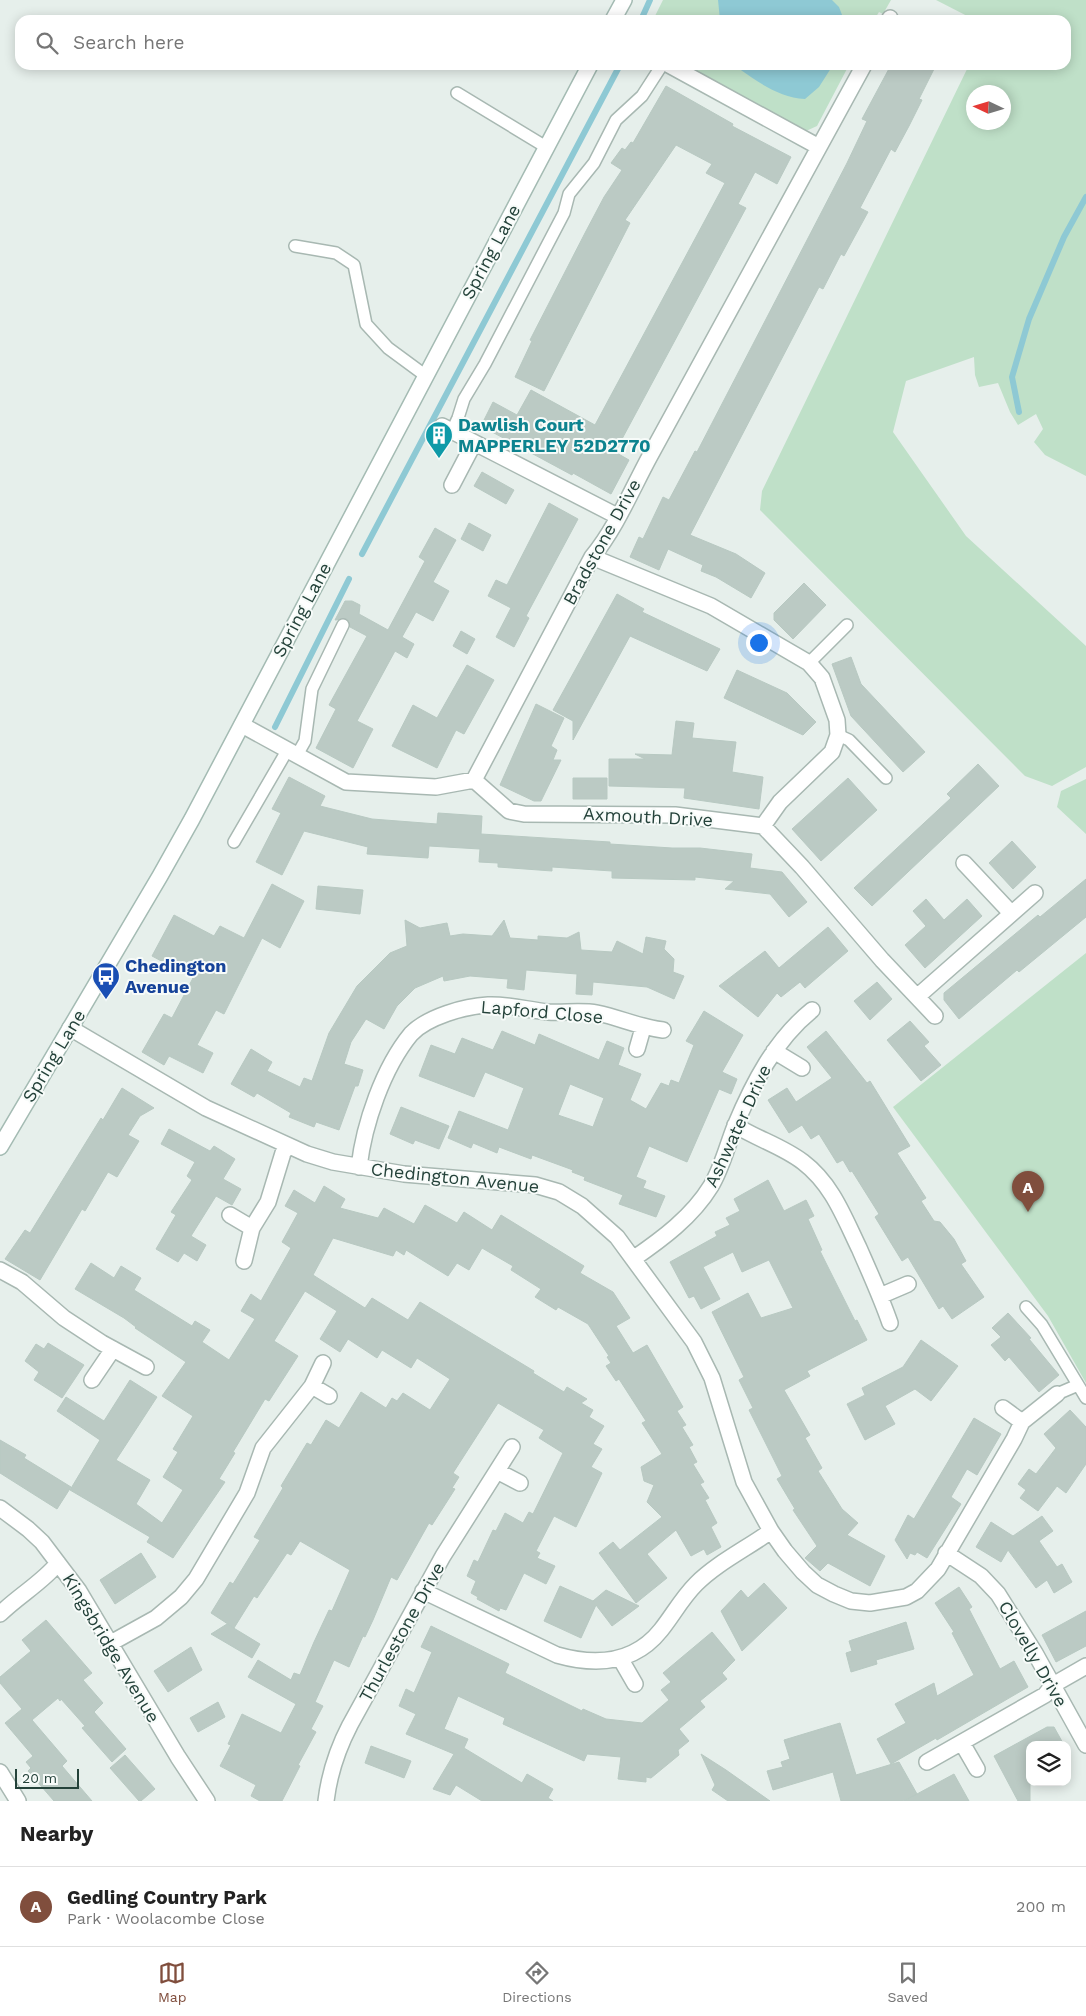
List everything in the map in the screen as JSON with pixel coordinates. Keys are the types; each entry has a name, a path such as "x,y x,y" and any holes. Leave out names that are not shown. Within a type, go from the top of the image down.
{"street":[{"path":"616,15 624,0"},
{"name":"Spring Lane","path":"0,1147 160,876 242,725 587,70"},
{"path":"678,70 818,147"},
{"name":"Bradstone Drive","path":"474,780 592,557 608,537 617,516 861,70"},
{"path":"447,428 617,516"},
{"path":"452,484 474,443"},
{"path":"592,557 711,606 809,663 822,678 837,720 838,735 832,752 780,802 763,826 882,960 935,1016"},
{"path":"242,725 346,782 436,787 474,780"},
{"name":"Axmouth Drive","path":"474,780 509,811 524,814 675,815 763,826"},
{"path":"964,863 1012,913"},
{"path":"918,996 1035,893"},
{"name":"Lapford Close","path":"359,1167 364,1132 378,1092 395,1059 412,1034 428,1021 464,1008 498,1005 549,1012 598,1014 643,1028 663,1030"},
{"name":"Ashwater Drive","path":"633,1259 678,1225 703,1198 718,1174 736,1125 761,1071 794,1024 812,1010"},
{"name":"Chedington Avenue","path":"70,1028 206,1108 288,1146 333,1162 404,1174 535,1185 559,1192 582,1206 618,1237 694,1342 712,1378 744,1482 784,1551 818,1585 851,1600 883,1602 906,1597 917,1591 938,1569 1022,1422 1057,1394"},
{"path":"637,1048 643,1028"},
{"name":"Ashwater Drive","path":"774,1051 802,1068"},
{"path":"736,1125 802,1161 827,1186 841,1209 890,1323"},
{"path":"244,1261 252,1228 268,1202 283,1153 288,1146"},
{"path":"230,1215 252,1228"},
{"path":"0,1270 22,1282 64,1318 146,1367"},
{"path":"880,1296 908,1284"},
{"path":"92,1380 113,1349"},
{"path":"110,1644 156,1618 186,1591 196,1579 247,1493 263,1448 312,1386 323,1363"},
{"path":"312,1386 330,1396"},
{"path":"1002,1408 1022,1422"},
{"name":"Thurlestone Drive","path":"326,1801 343,1738 423,1591 512,1447"},
{"path":"497,1471 520,1483"},
{"name":"Kingsbridge Avenue","path":"0,1508 28,1529 58,1563 79,1591 187,1773 207,1801"},
{"path":"423,1591 557,1655 587,1662 607,1662 638,1650 660,1632 695,1585 707,1574 771,1531"},
{"name":"Clovelly Drive","path":"946,1552 981,1576 998,1594 1013,1616 1086,1745"},
{"path":"0,1614 18,1597 51,1572 58,1563"},
{"path":"620,1658 635,1684"},
{"path":"928,1762 1045,1695 1053,1685 1086,1666"},
{"path":"962,1743 977,1769"},
{"path":"1,1774 18,1801"}],"lane":[{"path":"447,428 472,382 485,364 544,252 564,213 569,194 594,163 616,120 642,96 659,70"},
{"path":"457,93 546,147"},
{"path":"295,246 336,253 354,265 366,324 388,348 426,376"},
{"path":"234,842 292,752 305,741 312,688 343,625"},
{"path":"809,663 847,625"},
{"path":"838,735 849,740 886,778"},
{"path":"1026,1307 1042,1325 1086,1398"},
{"path":"1057,1394 1078,1385"}],"green space":[{"path":"663,0 891,0 883,14 879,12 877,15 656,15"},
{"path":"936,0 1086,0 1086,476 1045,455 1034,442 1043,429 1036,414 1018,425 1010,412 998,383 979,387 975,375 974,357 906,381 893,432 966,536 1086,646 1086,767 1052,786 1025,776 760,510 762,491 967,70 1071,70 1071,15 965,15"},
{"path":"689,70 846,70 817,126 806,131 799,130"},
{"path":"1086,779 1086,834 1057,807 1061,791"},
{"path":"1086,953 1086,1383 1048,1316 893,1107"}],"water":[{"path":"718,0 832,0 839,7 842,15 720,15"},
{"path":"741,70 830,70 819,87 805,99 778,92"}],"building":[{"path":"888,70 934,70 919,99 922,100 909,126 895,152 891,149 860,208 868,212 844,256 841,254 823,289 819,287 690,535 736,554 765,573 751,598 716,577 701,571 703,565 668,549 659,570 630,557 639,537 643,539 663,497 669,500 695,451 697,452 847,163 867,121 862,119"},
{"path":"666,86 733,124 732,126 791,157 777,184 755,172 738,204 746,208 615,452 629,460 611,494 481,426 493,402 517,415 531,390 595,425 725,183 706,173 712,164 676,145 625,220 630,223 544,391 515,377 532,341 530,340 585,233 604,197 622,170 611,163 622,148 625,150 631,142 633,143"},
{"path":"482,472 514,490 506,504 474,486"},
{"path":"549,503 578,519 526,616 529,618 514,647 496,637 511,608 488,596 496,580 507,585"},
{"path":"469,523 491,535 483,551 461,539"},
{"path":"435,528 456,540 433,582 449,591 433,621 416,612 402,637 414,644 407,658 395,651 357,721 373,729 353,768 316,748 336,709 329,705 367,636 350,627 347,619 335,620 345,601 352,601 360,605 359,614 388,630 425,561 419,557"},
{"path":"804,583 826,605 793,639 774,620 774,613"},
{"path":"617,594 644,609 642,612 720,649 707,671 630,636 573,740 573,721 553,710"},
{"path":"461,631 475,639 467,654 453,646"},
{"path":"851,657 861,684 925,752 903,772 851,716 832,664"},
{"path":"467,665 494,680 464,734 456,730 437,768 392,746 413,705 437,718"},
{"path":"737,670 787,693 816,722 803,735 724,698"},
{"path":"536,704 564,718 551,746 557,750 553,760 561,760 541,801 534,801 500,785"},
{"path":"676,721 694,723 692,738 736,742 732,772 763,777 759,809 684,798 685,788 609,786 609,759 645,759 635,754 672,755"},
{"path":"978,764 999,786 872,906 854,888 951,798 947,794"},
{"path":"289,777 325,796 320,806 372,819 437,824 438,813 482,816 481,834 672,848 700,848 752,854 750,868 782,872 807,902 789,917 770,894 725,889 734,881 695,877 695,880 612,878 612,871 552,867 552,871 498,867 498,863 479,862 480,849 429,846 428,858 367,854 368,847 304,831 282,875 256,862 281,813 272,809"},
{"path":"573,778 607,778 607,799 573,799"},
{"path":"848,778 877,810 821,861 792,829"},
{"path":"1012,841 1036,867 1013,889 989,863"},
{"path":"1086,879 1086,917 1019,972 1017,970 959,1019 944,1000 944,993 1038,915 1040,917"},
{"path":"272,884 304,901 280,948 262,938 224,1014 216,1010 197,1045 213,1053 203,1073 169,1056 164,1065 142,1052 164,1014 172,1018 193,978 152,956 174,915 214,936 220,926 244,938"},
{"path":"318,886 363,890 360,914 316,909"},
{"path":"926,899 944,920 967,899 982,916 925,968 905,945 926,926 913,911"},
{"path":"405,920 420,928 447,923 450,936 463,934 492,936 504,920 510,938 538,940 538,936 567,938 579,932 581,950 612,952 617,941 643,954 646,937 666,941 664,949 674,959 673,972 684,976 674,999 647,987 593,982 592,995 576,994 577,974 526,970 524,990 507,988 508,979 470,976 444,981 443,976 415,988 397,1006 384,1029 366,1019 351,1042 344,1064 363,1070 339,1130 316,1122 314,1127 289,1117 291,1113 257,1093 254,1097 231,1084 251,1049 272,1062 267,1071 300,1087 304,1078 312,1081 329,1033 357,986 390,953 407,946"},
{"path":"828,927 848,951 805,988 800,982 781,997 777,993 758,1017 719,986 765,951 779,968"},
{"path":"877,982 892,999 870,1020 854,1001"},
{"path":"704,1011 743,1035 722,1072 737,1079 731,1094 719,1089 687,1162 649,1146 636,1177 646,1181 643,1188 665,1196 656,1217 619,1204 623,1195 584,1180 585,1177 572,1172 573,1170 532,1155 531,1159 499,1147 497,1153 473,1143 471,1148 448,1138 459,1111 508,1130 524,1088 485,1072 474,1097 419,1076 431,1045 455,1054 462,1038 493,1050 502,1031 535,1045 539,1034 599,1060 607,1041 624,1048 618,1065 641,1074 630,1100 646,1109 661,1083 669,1086 671,1080 679,1083 694,1045 686,1041","holes":["570,1084 604,1098 593,1127 558,1115"]},
{"path":"910,1021 929,1042 924,1046 941,1065 921,1081 887,1040"},
{"path":"826,1031 867,1083 870,1081 910,1146 897,1153 926,1198 921,1201 934,1221 940,1222 954,1239 966,1261 961,1264 984,1297 952,1319 943,1306 939,1309 908,1257 902,1261 875,1217 879,1214 843,1160 837,1163 819,1134 811,1139 802,1125 789,1133 768,1100 787,1088 796,1102 832,1078 807,1047"},
{"path":"122,1088 154,1108 140,1116 128,1135 139,1141 117,1177 108,1172 85,1211 82,1209 40,1280 5,1259 25,1230 30,1233 101,1118 103,1120"},
{"path":"401,1107 449,1126 439,1149 415,1140 413,1144 390,1134"},
{"path":"169,1129 210,1151 214,1146 235,1159 223,1179 241,1189 232,1205 216,1196 191,1236 206,1245 197,1261 184,1253 178,1262 156,1249 176,1215 171,1212 192,1180 187,1176 195,1162 161,1144"},
{"path":"768,1180 784,1211 806,1200 814,1216 808,1219 822,1250 820,1251 855,1321 857,1320 867,1340 807,1371 810,1376 784,1390 810,1435 805,1438 822,1468 818,1471 842,1509 858,1523 847,1535 885,1556 870,1586 828,1563 820,1571 805,1558 817,1546 793,1510 795,1509 777,1479 782,1476 749,1410 753,1408 739,1380 744,1377 712,1312 748,1293 761,1318 793,1308 769,1260 742,1272 733,1252 703,1267 720,1299 701,1309 694,1296 689,1298 670,1262 717,1236 715,1232 730,1225 726,1218 740,1211 734,1199"},
{"path":"324,1186 345,1199 340,1208 378,1218 384,1208 414,1224 425,1205 457,1223 464,1212 492,1230 501,1215 584,1266 580,1273 613,1292 630,1318 616,1326 633,1353 647,1345 683,1407 677,1411 686,1425 682,1427 693,1445 689,1447 697,1462 693,1464 704,1482 700,1484 709,1498 705,1500 717,1523 711,1527 721,1547 707,1555 704,1549 691,1556 676,1530 647,1554 667,1578 636,1603 599,1553 613,1542 620,1550 662,1517 647,1502 654,1485 644,1481 641,1467 662,1454 642,1423 646,1421 619,1379 616,1381 606,1366 611,1363 607,1357 609,1356 588,1324 558,1307 556,1310 535,1297 541,1289 511,1270 513,1266 482,1248 469,1270 457,1263 448,1276 406,1250 404,1255 396,1250 393,1256 333,1238 313,1275 365,1308 372,1298 408,1320 420,1302 534,1371 533,1373 564,1392 567,1387 587,1399 581,1403 593,1410 589,1417 604,1426 593,1444 602,1449 591,1467 602,1473 576,1527 554,1516 536,1551 540,1553 537,1558 555,1566 546,1584 524,1573 506,1610 500,1608 499,1611 477,1599 478,1597 471,1593 476,1581 467,1576 474,1560 478,1562 493,1530 496,1531 505,1513 523,1523 529,1512 533,1514 563,1453 539,1438 544,1430 498,1403 453,1473 459,1477 452,1488 455,1489 432,1525 429,1523 397,1580 391,1577 373,1620 365,1637 363,1636 349,1667 334,1660 315,1702 323,1706 311,1729 316,1732 298,1765 300,1766 282,1801 260,1801 251,1796 256,1785 220,1766 231,1745 228,1744 242,1714 281,1733 296,1704 248,1677 258,1660 291,1680 294,1673 300,1675 329,1610 332,1611 350,1570 300,1541 291,1555 287,1553 257,1598 254,1596 234,1628 211,1613 230,1582 233,1584 260,1540 254,1537 283,1488 281,1486 307,1443 311,1445 326,1420 339,1428 361,1392 386,1408 392,1398 397,1401 403,1393 430,1410 450,1379 417,1358 411,1368 382,1350 377,1358 348,1339 340,1352 320,1339 337,1311 305,1291 274,1341 298,1356 269,1401 265,1399 219,1479 225,1482 173,1558 147,1542 150,1537 70,1490 100,1440 57,1411 66,1397 104,1421 130,1380 157,1397 116,1460 150,1480 136,1504 162,1523 183,1490 163,1477 178,1452 173,1449 193,1416 162,1396 186,1362 135,1328 124,1318 75,1289 91,1263 114,1278 121,1266 141,1278 134,1290 192,1326 195,1321 210,1330 202,1342 229,1360 255,1319 241,1311 251,1294 261,1301 291,1248 282,1242 298,1213 285,1206 294,1190 315,1203"},
{"path":"1008,1313 1031,1338 1029,1339 1059,1375 1039,1392 1009,1357 1005,1361 991,1345 1001,1337 992,1328"},
{"path":"921,1340 958,1366 931,1401 915,1389 885,1406 895,1424 865,1440 847,1404 865,1395 862,1388 903,1367"},
{"path":"48,1343 84,1365 62,1398 34,1380 39,1372 25,1361 36,1344 44,1349"},
{"path":"1070,1410 1086,1427 1086,1464 1066,1493 1057,1486 1038,1511 1020,1498 1026,1490 1018,1484 1029,1469 1036,1474 1056,1448 1044,1434"},
{"path":"974,1418 1001,1434 977,1475 967,1469 951,1497 961,1504 927,1558 917,1552 915,1555 910,1553 907,1559 895,1540 908,1515 914,1519"},
{"path":"0,1440 26,1455 24,1458 71,1487 57,1509 0,1473"},
{"path":"1042,1516 1053,1531 1039,1541 1057,1567 1062,1564 1072,1582 1054,1593 1047,1580 1036,1588 1008,1550 1001,1562 976,1547 991,1522 1013,1536"},
{"path":"141,1553 156,1577 115,1604 100,1580"},
{"path":"764,1583 787,1608 742,1651 721,1611 741,1590 748,1598"},
{"path":"560,1586 593,1601 606,1590 639,1606 612,1626 596,1605 581,1638 544,1621"},
{"path":"959,1587 972,1607 969,1609 1000,1669 1014,1661 1028,1687 937,1740 936,1738 891,1764 877,1739 906,1723 895,1704 934,1683 937,1696 974,1675 952,1633 954,1632 935,1603"},
{"path":"1086,1611 1086,1646 1056,1662 1042,1635"},
{"path":"46,1620 92,1673 83,1680 103,1703 94,1712 126,1749 112,1762 82,1728 85,1726 58,1698 32,1720 67,1761 62,1766 92,1801 54,1801 28,1771 31,1768 26,1762 33,1756 5,1723 22,1709 0,1683 0,1677 31,1651 22,1640"},
{"path":"906,1622 914,1649 876,1660 877,1664 851,1672 846,1653 852,1651 849,1641"},
{"path":"227,1624 260,1644 252,1658 211,1634"},
{"path":"431,1626 509,1664 505,1673 582,1711 583,1709 606,1719 642,1723 669,1700 661,1690 671,1682 663,1673 712,1632 735,1660 722,1673 727,1679 700,1701 705,1707 679,1729 689,1741 678,1750 679,1755 651,1778 646,1777 646,1782 618,1779 621,1757 587,1754 584,1761 503,1724 505,1718 458,1696 444,1729 468,1739 464,1748 522,1783 527,1774 553,1789 548,1798 553,1801 482,1801 456,1785 450,1795 433,1789 454,1754 406,1734 416,1714 399,1706 406,1689 414,1693 432,1652 421,1647"},
{"path":"191,1647 202,1670 168,1692 154,1671"},
{"path":"218,1702 225,1717 198,1732 190,1718"},
{"path":"840,1723 856,1775 899,1762 917,1794 903,1801 841,1801 833,1772 773,1790 767,1771 783,1767 781,1762 790,1759 784,1740"},
{"path":"1047,1727 1054,1727 1062,1741 1026,1741 1026,1786 1030,1786 1030,1801 1018,1801 994,1756"},
{"path":"371,1746 411,1761 404,1778 365,1763"},
{"path":"701,1754 770,1801 728,1801 712,1790 715,1785"},
{"path":"125,1755 155,1789 141,1801 110,1768"},
{"path":"954,1774 969,1801 904,1801"}],"waterway":[{"path":"643,15 650,0"},
{"path":"362,554 617,70"},
{"path":"1019,412 1012,377 1029,319 1064,237 1086,197"},
{"path":"275,727 349,579"}],"place":[{"name":"Dawlish Court MAPPERLEY 52D2770","path":"439,459"},
{"name":"Chedington Avenue","path":"106,1000"},
{"name":"Gedling Country Park","path":"1028,1212"}]}
